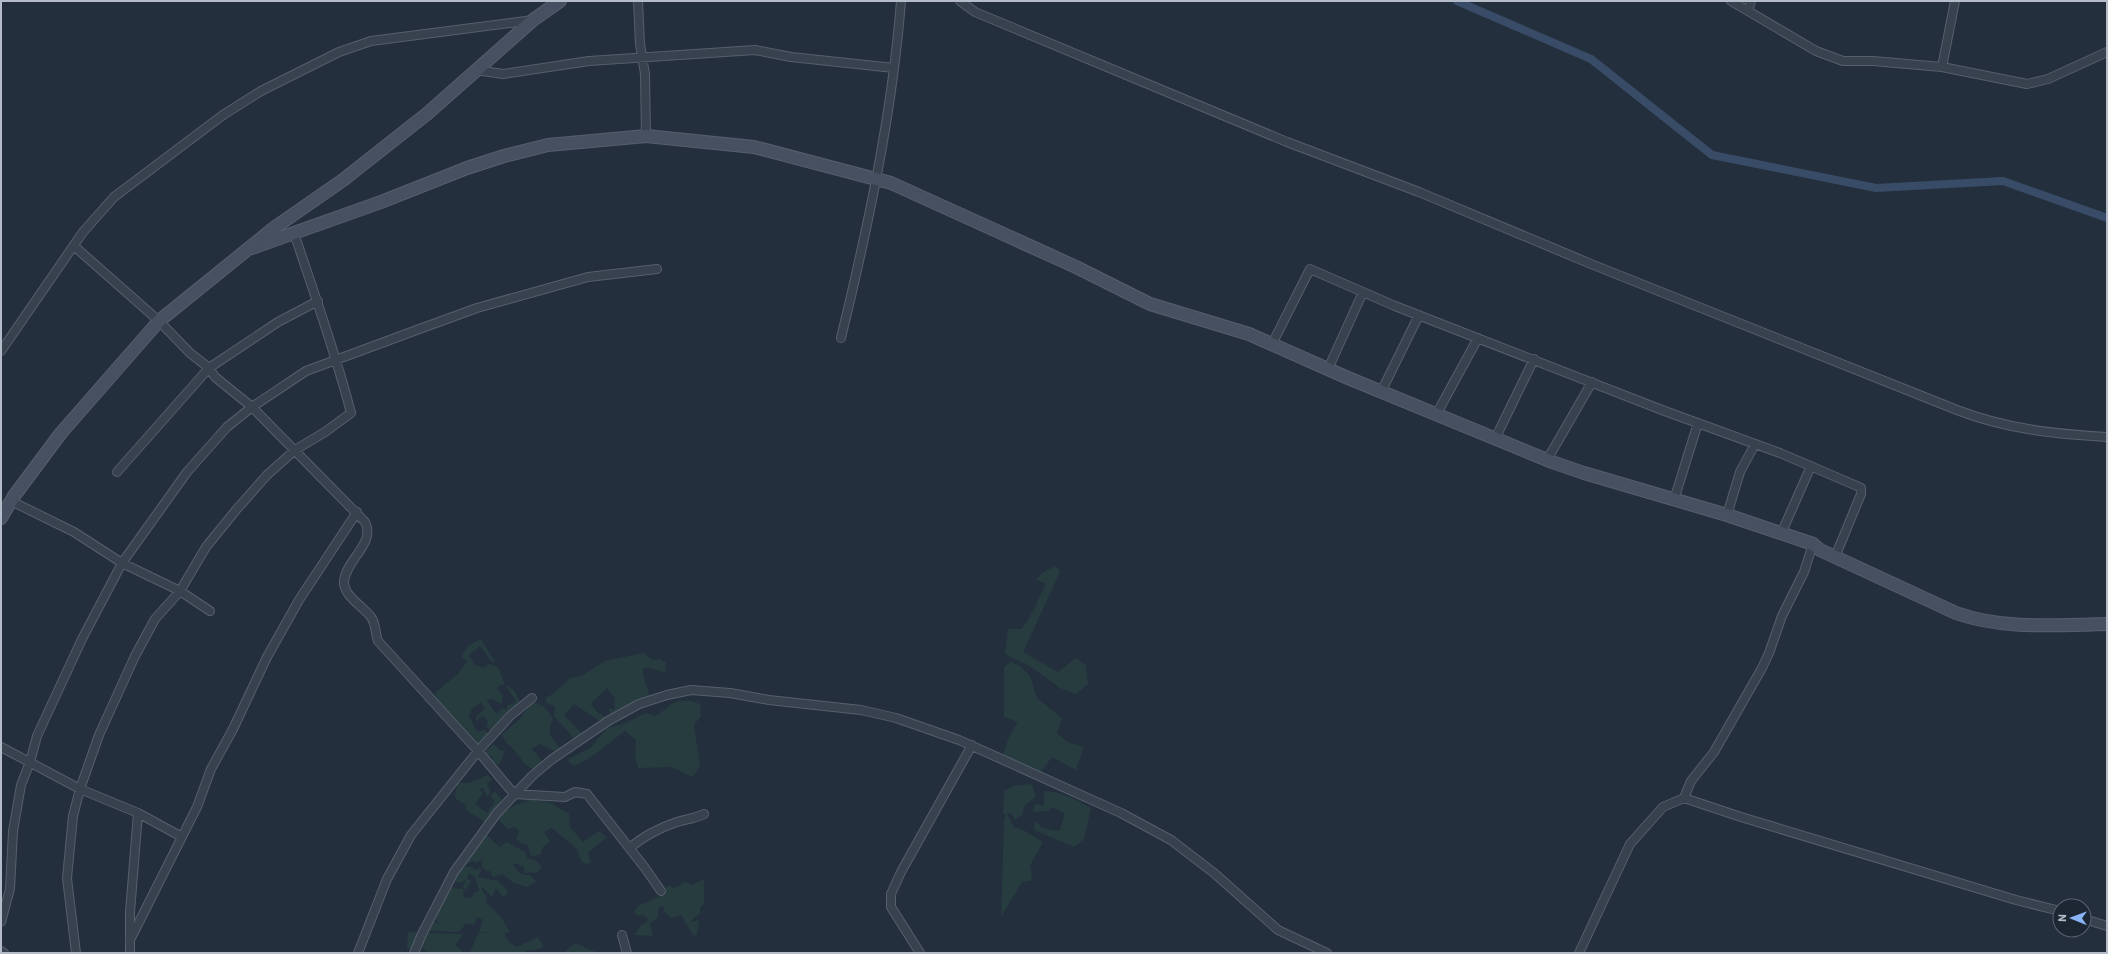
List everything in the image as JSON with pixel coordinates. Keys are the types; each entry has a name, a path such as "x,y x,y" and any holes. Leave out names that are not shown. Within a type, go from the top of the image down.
{"main road":[{"path":"1,518 61,432 159,321 196,290 252,248 274,228 343,180 428,113 533,20 560,1"},
{"path":"252,248 504,156 548,145 646,136 754,147 891,183 1076,267 1150,304 1249,334 1381,392 1547,460 1584,473 1727,515 1813,544 1820,550 1913,595 1976,620 2014,625 2107,624"}],"street":[{"path":"638,1 642,57 645,74 646,136"},
{"path":"841,338 877,179 894,68 901,1"},
{"path":"960,1 975,12 1287,142 1419,192 1591,264 1964,413 2020,429 2107,437"},
{"path":"1731,1 1833,58 1857,62 1873,61 1942,67 2027,84 2048,79 2107,52"},
{"path":"1748,11 1751,1"},
{"path":"1942,67 1955,1"},
{"path":"1,351 97,214 114,197 223,115 261,91 340,52 371,41 533,20"},
{"path":"476,70 503,74 589,61 755,50 791,57 894,68"},
{"path":"76,953 67,878 73,816 80,790 99,735 135,656 155,619 180,591 206,547 267,475 295,450 351,413 337,359 294,233"},
{"path":"74,246 159,321 190,353 209,368 225,386 252,407 357,512 368,528 367,536 346,573 344,583 346,590 371,617 378,641 478,751 514,794 565,797 575,792 587,794 630,848 661,891"},
{"path":"1,922 10,889 13,831 21,785 30,762 37,736 82,638 122,563 188,472 227,427 252,407 306,371 337,359 477,308 588,277 657,269"},
{"path":"1272,344 1310,269 1419,315 1755,444 1861,488 1861,494 1835,557"},
{"path":"1328,369 1363,292"},
{"path":"117,472 209,368 278,322 318,300"},
{"path":"1381,392 1419,315"},
{"path":"1436,415 1478,338"},
{"path":"1495,439 1534,359"},
{"path":"1547,460 1592,382"},
{"path":"1674,500 1698,423"},
{"path":"1727,515 1740,472 1755,444"},
{"path":"1781,534 1811,466"},
{"path":"11,502 74,532 122,563 180,591 210,611"},
{"path":"130,940 197,807 211,769 233,729 267,657 299,600 357,512"},
{"path":"1684,798 1691,781 1714,752 1764,663 1782,616 1804,572 1813,544"},
{"path":"414,953 422,934 454,872 497,813 514,794 551,760 608,721 639,704 667,695 691,690 730,693 769,700 861,710 925,727 972,745 1121,813 1171,840 1214,873 1278,930 1327,953"},
{"path":"358,953 387,880 411,835 478,751 510,716 532,698"},
{"path":"920,953 891,907 891,894 901,872 972,745"},
{"path":"1,747 80,790 138,813 182,837"},
{"path":"1579,953 1630,844 1663,807 1684,798 1741,817 2009,898 2052,909"},
{"path":"130,953 130,912 138,813"},
{"path":"630,848 642,837 677,822 692,820 704,814"},
{"path":"2092,921 2107,926"},
{"path":"622,935 627,953"}],"green space":[{"path":"1056,566 1060,572 1023,652 1058,672 1076,658 1086,665 1088,684 1076,694 1060,688 1031,667 1005,654 1008,629 1022,629 1032,613 1046,584 1036,579 1043,572"},
{"path":"481,639 495,662 492,662 480,646 469,655 475,665 484,668 489,664 497,666 505,684 499,686 497,689 503,696 501,704 492,699 487,700 496,714 503,708 507,710 507,705 513,704 516,701 507,688 508,685 515,692 522,705 492,732 486,726 488,721 483,716 476,721 476,717 485,708 481,702 472,709 468,716 476,730 478,732 484,730 493,736 474,750 434,694 459,673 467,661 461,656 468,646"},
{"path":"643,653 653,660 660,659 666,663 665,673 651,668 643,668 643,675 651,700 613,718 608,709 615,709 614,697 607,688 591,703 597,712 608,721 600,721 574,704 564,715 582,734 577,742 554,716 555,706 548,704 545,698 553,694 570,678 583,675 605,661"},
{"path":"1011,662 1020,666 1030,676 1037,698 1062,718 1057,733 1067,742 1084,747 1076,770 1052,757 1039,775 1002,758 1009,737 1018,722 1004,717 1004,667"},
{"path":"678,701 691,701 700,704 701,716 694,725 700,766 693,777 671,767 638,768 635,757 636,740 625,731 591,757 574,766 567,760 590,748 607,728 623,724 646,713 655,716 671,704"},
{"path":"532,702 543,706 549,713 553,720 550,729 551,736 561,749 557,752 540,744 532,749 542,761 535,770 523,762 505,741 502,734 519,720"},
{"path":"494,744 499,750 505,751 499,765 492,762 493,757 487,755 479,757"},
{"path":"488,775 492,780 487,783 491,792 487,797 483,788 479,789 483,793 475,804 487,813 495,801 490,796 495,791 503,802 488,824 466,810 466,805 456,799 455,794 458,783 469,783"},
{"path":"1032,784 1036,797 1025,805 1022,815 1015,820 1011,813 1007,814 1014,827 1025,831 1043,842 1030,866 1032,873 1031,881 1022,882 1001,917 1004,820 1006,814 1003,814 1004,791 1014,786"},
{"path":"1044,791 1062,794 1091,808 1084,839 1074,847 1034,830 1035,821 1043,828 1059,831 1065,814 1052,807 1049,811 1033,812 1035,804 1044,806"},
{"path":"530,799 551,803 569,814 570,827 583,842 599,831 607,837 588,853 591,862 587,864 582,862 576,848 552,828 544,832 550,842 543,847 540,855 531,856 527,844 522,844 516,839 519,831 515,827 508,829 498,819 503,811"},
{"path":"486,834 499,847 507,842 525,852 527,858 537,861 542,867 537,873 529,872 525,874 523,866 512,863 519,872 523,874 530,875 536,882 527,887 514,883 502,874 493,877 490,871 486,871 482,867 482,859 476,863 473,861 466,865 465,862"},
{"path":"462,866 471,867 476,870 480,867 481,870 478,877 498,881 508,891 504,898 496,888 492,897 481,886 487,897 486,902 501,917 510,932 504,933 510,943 517,947 538,937 544,947 535,950 526,950 527,953 470,953 478,933 491,932 479,932 483,920 477,917 475,924 466,924 458,932 428,931 433,921 439,924 436,917 448,887 464,889 463,897 472,898 473,893 479,891 475,877 471,874 468,874 467,878 471,881 466,890 463,887 466,880 460,883 453,881"},
{"path":"704,879 704,904 700,907 700,913 691,921 699,920 697,935 694,936 681,915 671,918 665,913 663,906 658,908 658,917 650,924 653,936 635,935 640,926 649,920 643,915 637,916 634,911 638,906 664,894 666,887 669,885 674,888 685,882 692,885"},
{"path":"408,932 463,934 455,945 464,953 430,953 421,947 407,949"},
{"path":"575,943 598,953 563,953"}],"waterway":[{"path":"1457,1 1591,59 1712,155 1876,188 2003,181 2107,218"}]}
